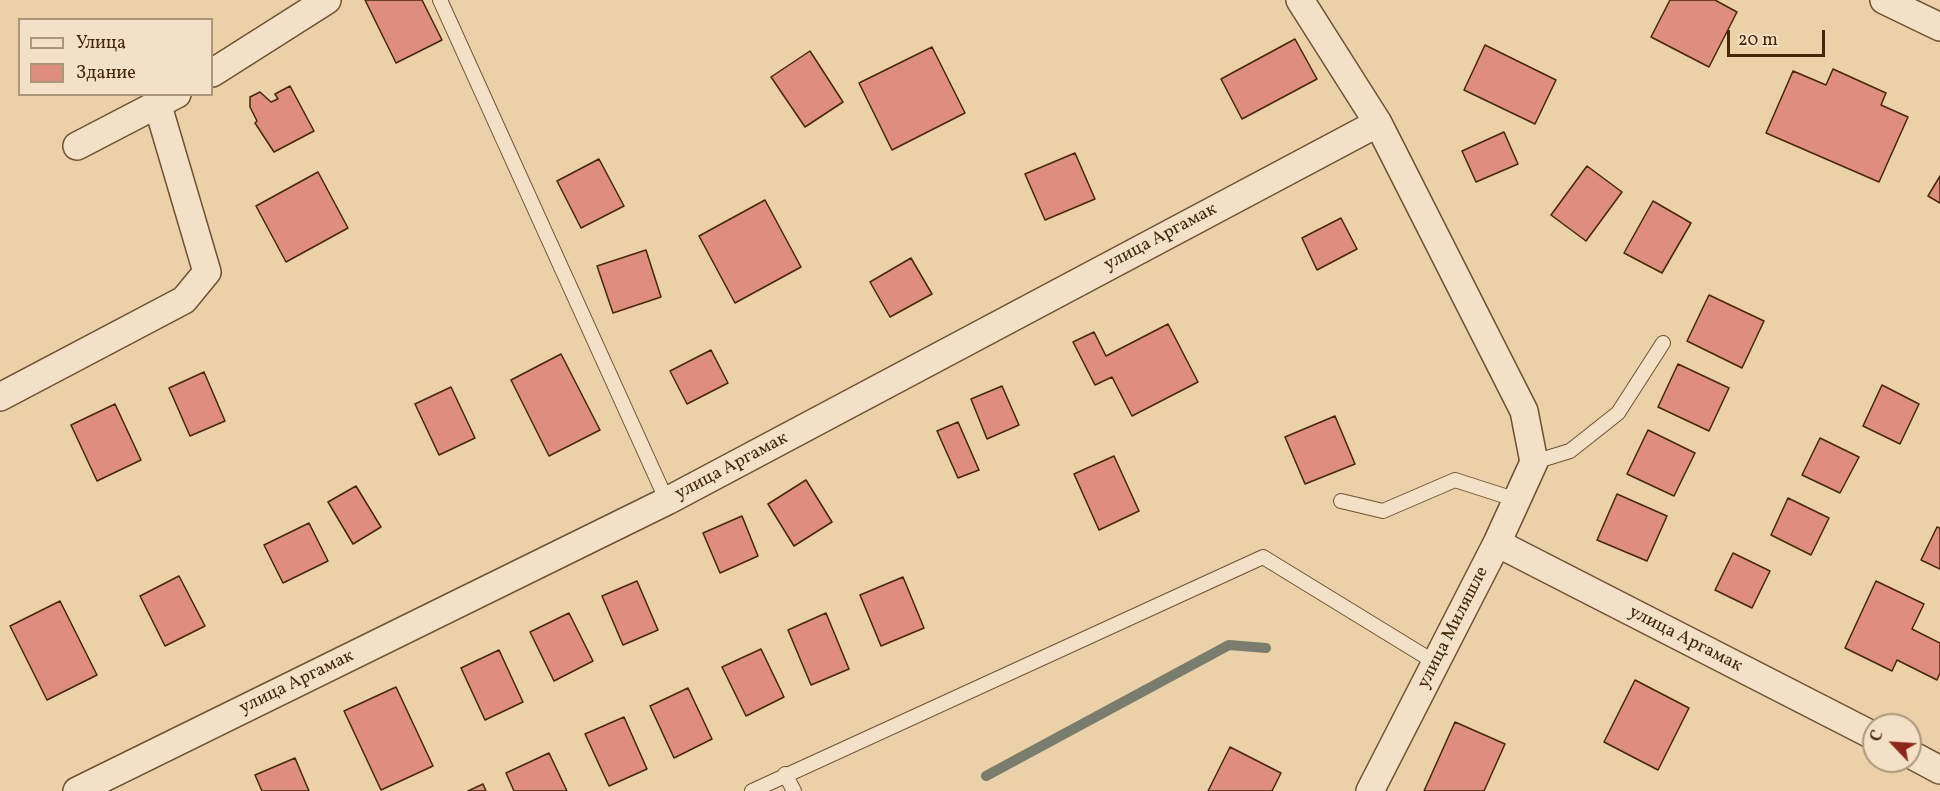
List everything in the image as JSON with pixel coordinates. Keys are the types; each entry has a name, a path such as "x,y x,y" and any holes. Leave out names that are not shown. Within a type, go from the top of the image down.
{"street":[{"path":"213,72 327,0"},
{"path":"1300,0 1378,123 1524,411 1534,462"},
{"path":"1884,0 1940,27"},
{"path":"0,397 184,300 207,272 167,100 77,146"},
{"name":"улица Аргамак","path":"77,791 667,501 1378,123"},
{"name":"улица Миляшле","path":"1370,791 1497,543 1534,462"},
{"name":"улица Аргамак","path":"1497,543 1862,730"},
{"path":"1922,760 1940,770"}],"lane":[{"path":"440,0 667,501"},
{"path":"1534,462 1570,451 1618,414 1663,343"},
{"path":"1341,501 1383,511 1455,480 1517,500"},
{"path":"752,791 1263,557 1436,663"},
{"path":"785,774 794,791"}],"building":[{"path":"365,0 422,0 442,40 396,63"},
{"path":"1670,0 1715,0 1737,12 1709,67 1651,37"},
{"path":"1295,39 1317,79 1242,119 1221,79"},
{"path":"1485,45 1556,80 1535,124 1464,90"},
{"path":"932,47 965,113 892,150 859,83"},
{"path":"810,51 843,102 805,127 771,77"},
{"path":"1833,69 1886,93 1881,105 1908,117 1879,182 1766,133 1793,71 1826,85"},
{"path":"290,86 314,131 274,152 255,123 257,121 250,107 250,97 260,92 271,102 278,99 275,94"},
{"path":"1504,132 1518,164 1476,182 1462,151"},
{"path":"1075,153 1095,199 1045,220 1025,174"},
{"path":"599,159 624,206 581,228 557,181"},
{"path":"1587,166 1622,192 1586,241 1551,215"},
{"path":"318,172 348,228 286,262 256,206"},
{"path":"1940,176 1940,203 1928,196"},
{"path":"765,200 801,267 735,303 699,236"},
{"path":"1653,201 1691,223 1662,273 1624,253"},
{"path":"1341,218 1357,249 1317,270 1302,238"},
{"path":"646,250 661,297 613,313 597,266"},
{"path":"911,258 932,294 890,317 870,282"},
{"path":"1709,295 1764,321 1742,368 1687,341"},
{"path":"1168,324 1198,382 1132,416 1112,377 1095,385 1073,342 1094,332 1106,356"},
{"path":"711,350 728,383 687,404 670,371"},
{"path":"561,354 600,430 549,456 511,380"},
{"path":"1678,364 1729,388 1709,431 1658,407"},
{"path":"204,372 225,421 190,436 169,388"},
{"path":"1882,385 1919,404 1900,444 1863,426"},
{"path":"1002,386 1019,425 987,439 971,399"},
{"path":"451,387 475,438 439,455 415,404"},
{"path":"115,404 141,460 97,481 71,425"},
{"path":"1335,416 1355,464 1305,484 1285,437"},
{"path":"958,422 979,470 958,478 937,431"},
{"path":"1648,430 1695,453 1674,496 1627,474"},
{"path":"1820,438 1859,457 1840,493 1802,475"},
{"path":"1114,456 1139,511 1099,530 1074,474"},
{"path":"806,480 832,522 794,546 768,504"},
{"path":"356,486 381,527 353,544 328,502"},
{"path":"1617,494 1667,516 1647,561 1597,540"},
{"path":"1788,498 1829,518 1811,555 1771,535"},
{"path":"742,516 758,556 720,573 703,533"},
{"path":"309,523 328,561 283,583 264,545"},
{"path":"1937,527 1940,528 1940,569 1921,560"},
{"path":"1733,553 1770,571 1752,608 1715,590"},
{"path":"179,576 205,626 165,646 140,596"},
{"path":"903,577 924,628 881,646 860,595"},
{"path":"637,581 658,630 623,645 602,596"},
{"path":"1876,581 1924,604 1912,629 1940,643 1940,673 1937,680 1897,660 1892,671 1845,648"},
{"path":"60,601 97,675 47,700 10,626"},
{"path":"569,613 593,661 554,681 530,632"},
{"path":"826,613 849,669 811,685 788,630"},
{"path":"761,649 784,697 746,716 722,667"},
{"path":"499,650 523,702 485,720 461,668"},
{"path":"1635,680 1689,708 1658,770 1604,742"},
{"path":"396,687 433,766 381,790 344,711"},
{"path":"688,688 712,739 674,758 650,706"},
{"path":"624,717 647,769 609,786 585,734"},
{"path":"1455,722 1505,744 1484,791 1424,791"},
{"path":"1230,747 1281,773 1272,791 1208,791"},
{"path":"549,753 567,791 514,791 506,773"},
{"path":"295,758 309,791 262,791 255,775"},
{"path":"483,784 486,791 468,791"}],"waterway":[{"path":"986,776 1229,645 1266,648"}]}
